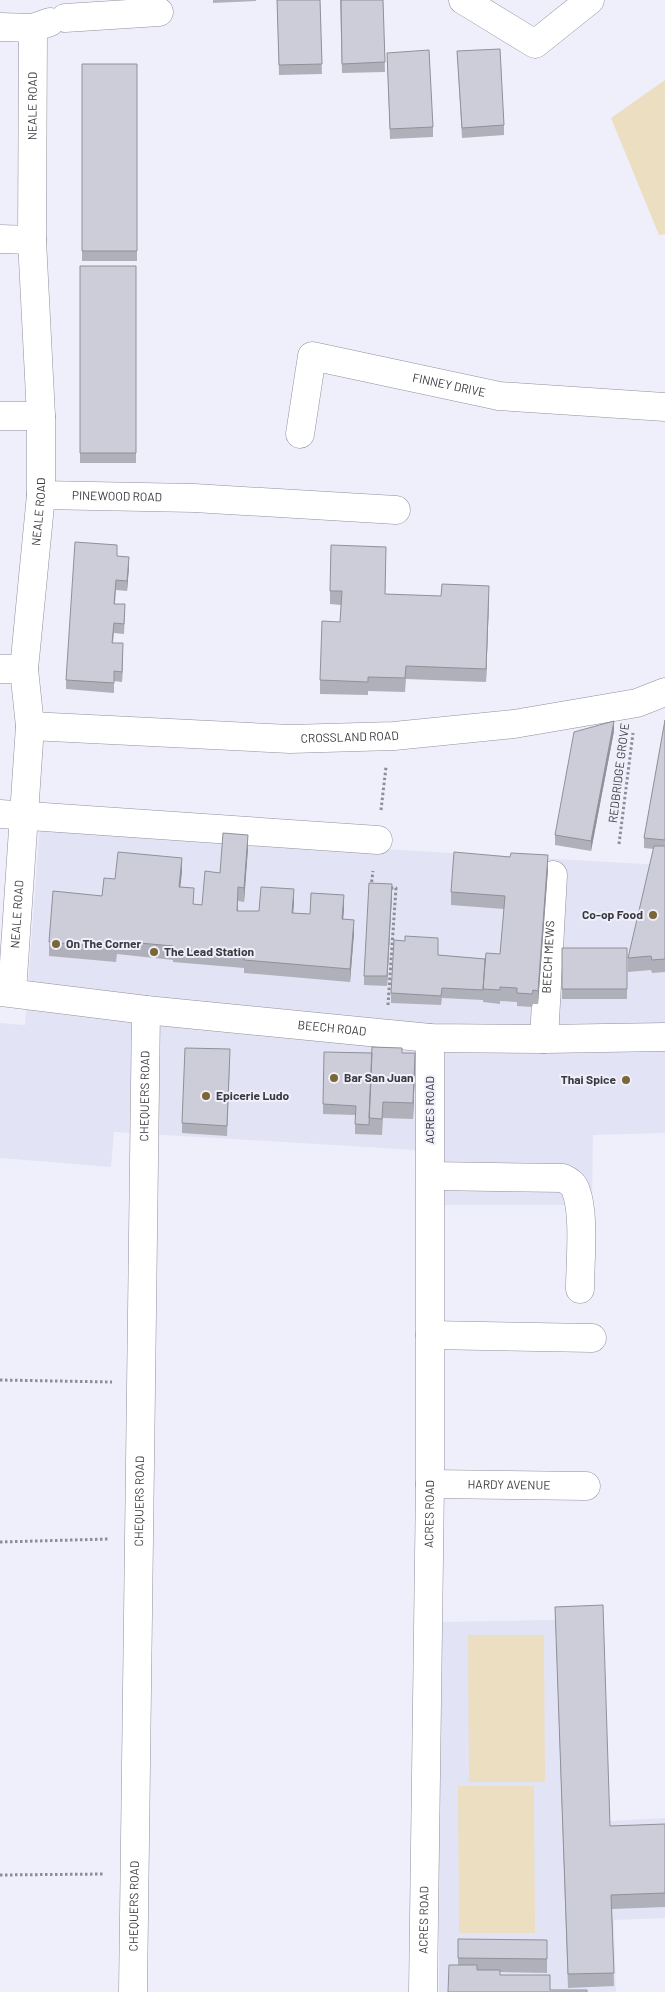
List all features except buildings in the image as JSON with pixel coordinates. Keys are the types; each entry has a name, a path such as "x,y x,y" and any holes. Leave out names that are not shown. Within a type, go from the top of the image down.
{"street":[{"path":"463,0 535,44 590,0"},
{"path":"0,27 33,28 70,9 159,12"},
{"name":"NEALE ROAD","path":"6,992 12,815 30,726 12,669 41,495 41,416 32,240 33,28"},
{"path":"0,239 32,240"},
{"name":"FINNEY DRIVE","path":"300,434 312,356 499,396 665,407"},
{"path":"0,416 41,416"},
{"name":"PINEWOOD ROAD","path":"41,495 194,498 396,510"},
{"name":"CROSSLAND ROAD","path":"30,726 290,739 390,736 514,724 637,703 665,692"},
{"path":"12,815 378,840"},
{"name":"BEECH MEWS","path":"544,1039 553,875"},
{"name":"BEECH ROAD","path":"6,992 146,1010 430,1038 665,1037"},
{"name":"CHEQUERS ROAD","path":"133,1992 146,1010"},
{"name":"ACRES ROAD","path":"423,1992 430,1484 430,1038"},
{"path":"430,1176 563,1178 571,1182 576,1190 580,1207 580,1289"},
{"path":"430,1335 592,1338"},
{"name":"HARDY AVENUE","path":"430,1484 586,1486"}],"path":[{"name":"REDBRIDGE GROVE","path":"619,844 637,703"},
{"path":"379,887 371,887 390,736"},
{"path":"386,1033 396,888 387,888"},
{"path":"0,1380 141,1383"},
{"path":"0,1542 139,1539"},
{"path":"0,1875 134,1874"}],"shaded area":[{"path":"665,80 665,234 659,235 611,118"},
{"path":"40,824 310,845 665,865 665,1133 593,1135 592,1205 416,1205 415,1150 114,1132 111,1167 0,1158 0,1023 25,1025"},
{"path":"603,1619 610,1821 665,1818 665,1918 614,1920 616,1992 439,1992 439,1622"},
{"path":"468,1635 544,1635 545,1782 469,1782"},
{"path":"458,1786 534,1786 535,1933 459,1933"}],"place":[{"name":"Co-op Food","path":"653,915"},
{"name":"On The Corner","path":"56,944"},
{"name":"The Lead Station","path":"154,952"},
{"name":"Bar San Juan","path":"334,1078"},
{"name":"Thai Spice","path":"626,1080"},
{"name":"Epicerie Ludo","path":"206,1096"}]}
